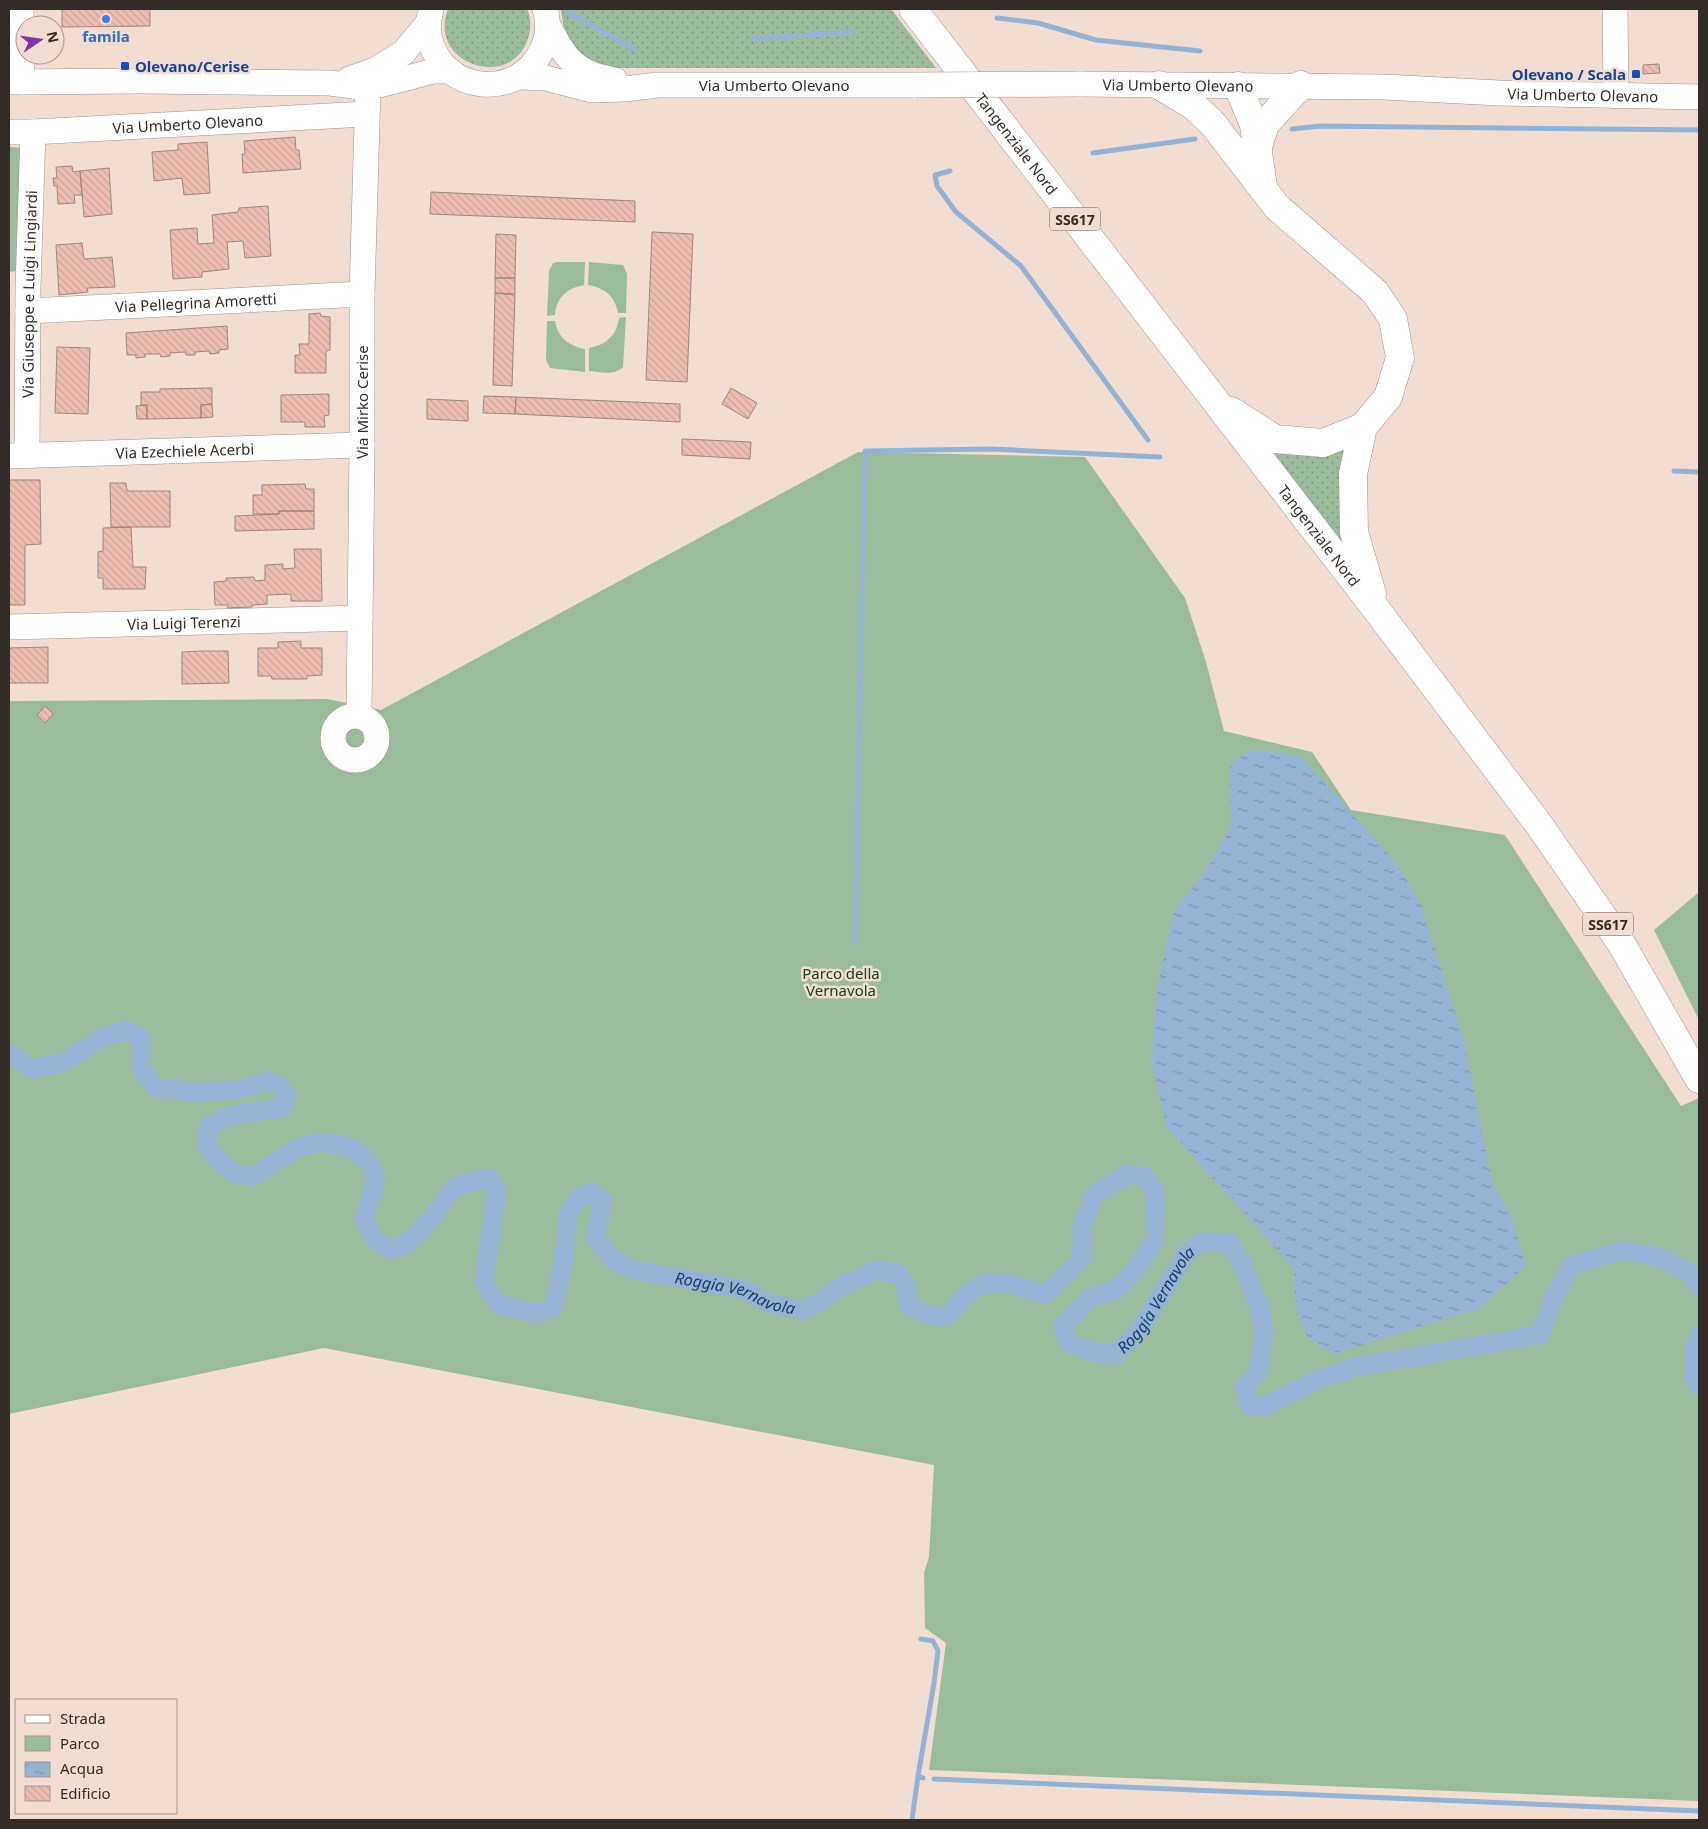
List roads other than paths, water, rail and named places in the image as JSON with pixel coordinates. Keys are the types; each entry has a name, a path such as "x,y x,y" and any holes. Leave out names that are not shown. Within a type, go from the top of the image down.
{"highway":[{"name":"Tangenziale Nord","path":"913,9 1376,609 1535,819 1621,943 1699,1079"},
{"path":"1159,85 1194,106 1213,124 1277,207 1375,292 1394,319 1400,358 1388,397 1363,427 1353,474 1354,532 1376,609"},
{"path":"1257,150 1265,124 1301,85"},
{"path":"1230,146 1225,126 1229,103 1238,86"},
{"path":"1238,86 1254,125 1263,188"},
{"path":"1216,401 1275,439 1323,443 1363,427"}],"street":[{"path":"15,82 21,9"},
{"path":"1614,9 1616,96"},
{"name":"Via Umberto Olevano","path":"330,83 375,70 403,53 429,16"},
{"name":"Via Umberto Olevano","path":"429,16 432,44 439,59 458,77 486,85 501,84 518,77 538,59 545,44 547,17"},
{"name":"Via Umberto Olevano","path":"547,17 569,60 580,69 591,75 603,78 657,86"},
{"name":"Via Umberto Olevano","path":"15,82 330,83 368,88 434,72 450,71"},
{"name":"Via Umberto Olevano","path":"518,77 546,78 591,90 657,86 1301,85 1616,96 1699,97"},
{"name":"Via Mirko Cerise","path":"359,716 362,294 368,88"},
{"name":"Via Umberto Olevano","path":"21,132 366,114"},
{"name":"Via Giuseppe e Luigi Lingiardi","path":"18,456 28,311 18,286 21,132"},
{"name":"Via Pellegrina Amoretti","path":"28,311 362,294"},
{"name":"Via Ezechiele Acerbi","path":"18,456 362,445"},
{"name":"Via Luigi Terenzi","path":"9,627 360,618"}],"water":[{"path":"1251,750 1300,756 1397,864 1421,904 1464,1041 1492,1183 1511,1217 1526,1266 1480,1308 1333,1354 1307,1337 1295,1303 1294,1269 1167,1128 1151,1059 1158,983 1174,912 1207,868 1231,826 1230,764"}],"waterway":[{"path":"569,13 635,49"},
{"path":"997,18 1038,23 1096,40 1200,51"},
{"path":"753,39 851,32"},
{"path":"1292,129 1320,126 1699,130"},
{"path":"1093,153 1195,139"},
{"path":"950,171 935,175 937,186 956,212 1021,266 1148,440"},
{"path":"855,943 865,451 990,449 1160,457"},
{"path":"1674,471 1699,472"},
{"name":"Roggia Vernavola","path":"9,1053 32,1069 64,1062 96,1041 124,1030 141,1037 141,1069 156,1088 197,1092 238,1090 266,1081 280,1085 287,1096 283,1108 234,1115 209,1125 206,1144 218,1160 235,1174 253,1176 298,1148 318,1142 337,1144 356,1150 370,1164 376,1178 364,1218 375,1240 391,1250 407,1244 430,1220 456,1186 489,1178 497,1190 484,1283 498,1304 535,1314 553,1308 563,1266 568,1215 578,1198 592,1192 603,1201 595,1237 614,1261 633,1270 742,1289 771,1304 802,1310 823,1300 838,1288 876,1270 897,1273 906,1285 908,1304 927,1314 947,1317 969,1293 984,1284 1002,1283 1045,1295 1082,1258 1082,1227 1094,1195 1128,1174 1146,1177 1156,1195 1154,1242 1136,1269 1117,1289 1089,1299 1063,1326 1068,1342 1093,1352 1115,1355 1140,1330 1185,1255 1201,1242 1230,1243 1243,1265 1259,1305 1264,1332 1258,1372 1244,1388 1250,1406 1263,1407 1319,1379 1356,1367 1540,1335 1553,1299 1571,1266 1622,1250 1660,1258 1689,1272 1699,1286"},
{"name":"Roggia Vernavola","path":"1699,1336 1694,1349 1694,1378 1699,1386"},
{"path":"921,1639 933,1641 938,1651 918,1776 923,1778"},
{"path":"912,1820 918,1776"},
{"path":"934,1779 1699,1811"}],"place":[{"name":"famila","path":"106,19"},
{"name":"Olevano/Cerise","path":"125,66"},
{"name":"Olevano / Scala","path":"1636,74"}],"park label":[{"name":"Parco della Vernavola","path":"841,982"}]}
